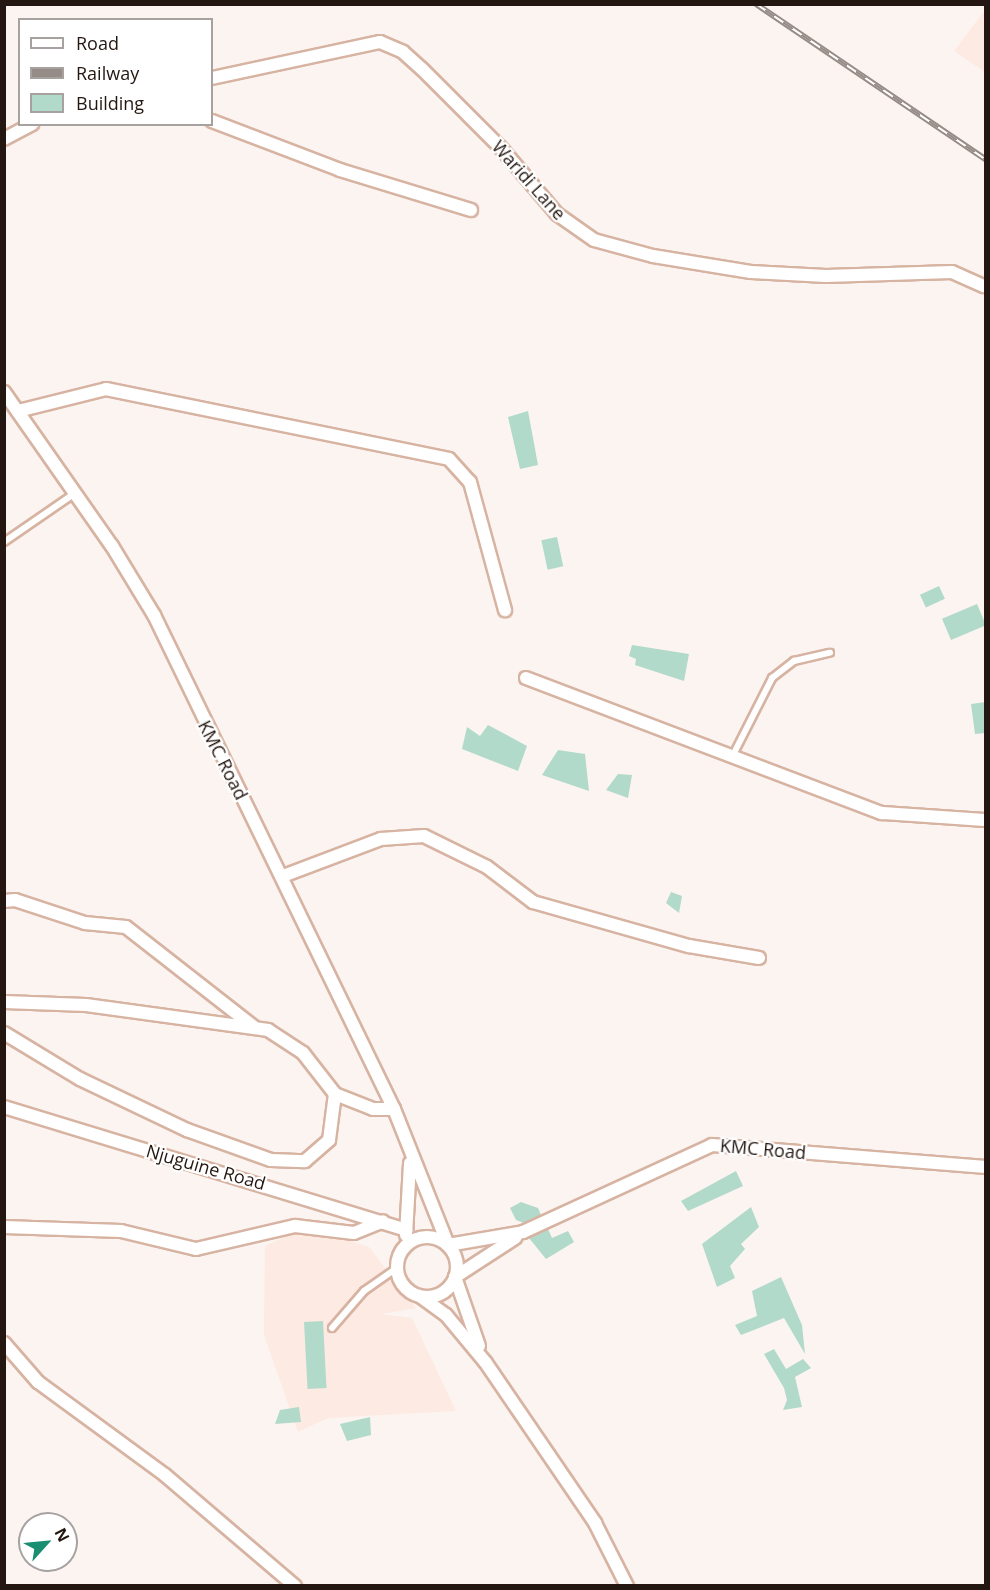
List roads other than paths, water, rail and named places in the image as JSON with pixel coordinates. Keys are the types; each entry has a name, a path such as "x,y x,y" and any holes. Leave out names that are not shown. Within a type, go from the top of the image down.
{"street":[{"name":"Waridi Lane","path":"213,78 380,42 403,52 428,75 501,148 557,214 594,240 653,256 751,272 826,276 952,272 984,286"},
{"path":"213,121 340,170 471,210"},
{"path":"4,139 28,126"},
{"path":"18,411 106,389 449,459 470,482 505,610"},
{"name":"KMC Road","path":"4,392 76,492 135,580 283,876 394,1109 448,1245 524,1232"},
{"path":"526,678 882,813 986,820"},
{"path":"283,876 381,839 424,836 487,867 533,902 689,946 759,958"},
{"path":"4,901 15,900 85,923 126,927 255,1028"},
{"path":"4,1002 86,1005 268,1030 303,1053 335,1094 373,1109 394,1109"},
{"path":"4,1033 80,1079 188,1130 271,1160 305,1161 329,1140 335,1094"},
{"name":"Njuguine Road","path":"4,1107 407,1230"},
{"name":"KMC Road","path":"455,1277 524,1232 711,1145 986,1167"},
{"name":"KMC Road","path":"400,1251 407,1230 412,1179 408,1147"},
{"path":"4,1227 121,1231 196,1249 295,1226 354,1233 383,1221"},
{"path":"486,1363 455,1277 457,1262 448,1245 429,1236 419,1237 400,1251 396,1269 405,1288 422,1297 446,1315 486,1363 601,1532 627,1586"},
{"path":"422,1297 441,1294 455,1277"},
{"path":"4,1343 38,1382 165,1475 295,1586"}],"lane":[{"path":"4,542 76,492"},
{"path":"732,757 772,678 794,662 830,653"},
{"path":"332,1328 364,1291 396,1269"}],"railway":[{"path":"756,4 986,160"}]}
